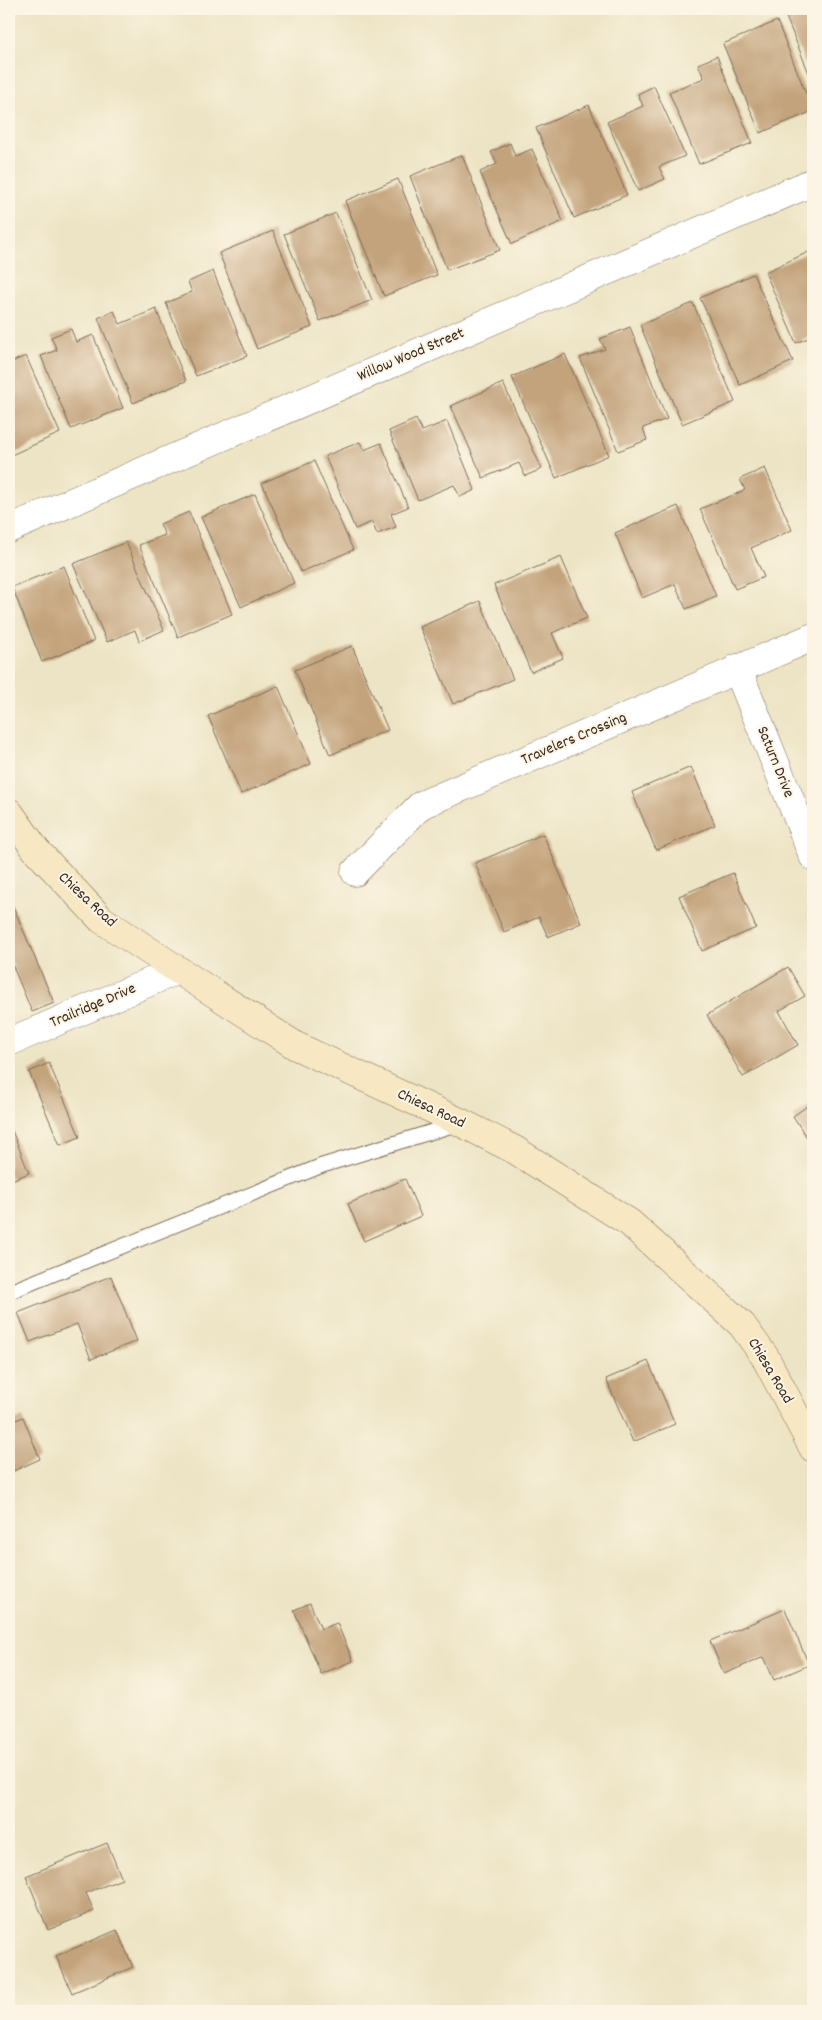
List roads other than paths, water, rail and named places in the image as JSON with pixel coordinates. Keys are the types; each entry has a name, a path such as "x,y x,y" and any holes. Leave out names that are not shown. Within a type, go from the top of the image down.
{"main road":[{"name":"Chiesa Road","path":"9,812 36,850 102,919 178,970 296,1046 462,1123 515,1150 630,1223 742,1325 765,1357 813,1448"}],"street":[{"name":"Willow Wood Street","path":"9,528 813,182"},
{"name":"Travelers Crossing","path":"355,872 421,804 736,668 813,637"},
{"name":"Saturn Drive","path":"736,668 813,856"},
{"name":"Trailridge Drive","path":"9,1042 178,970"}],"lane":[{"path":"9,1292 321,1166 462,1123"}]}
